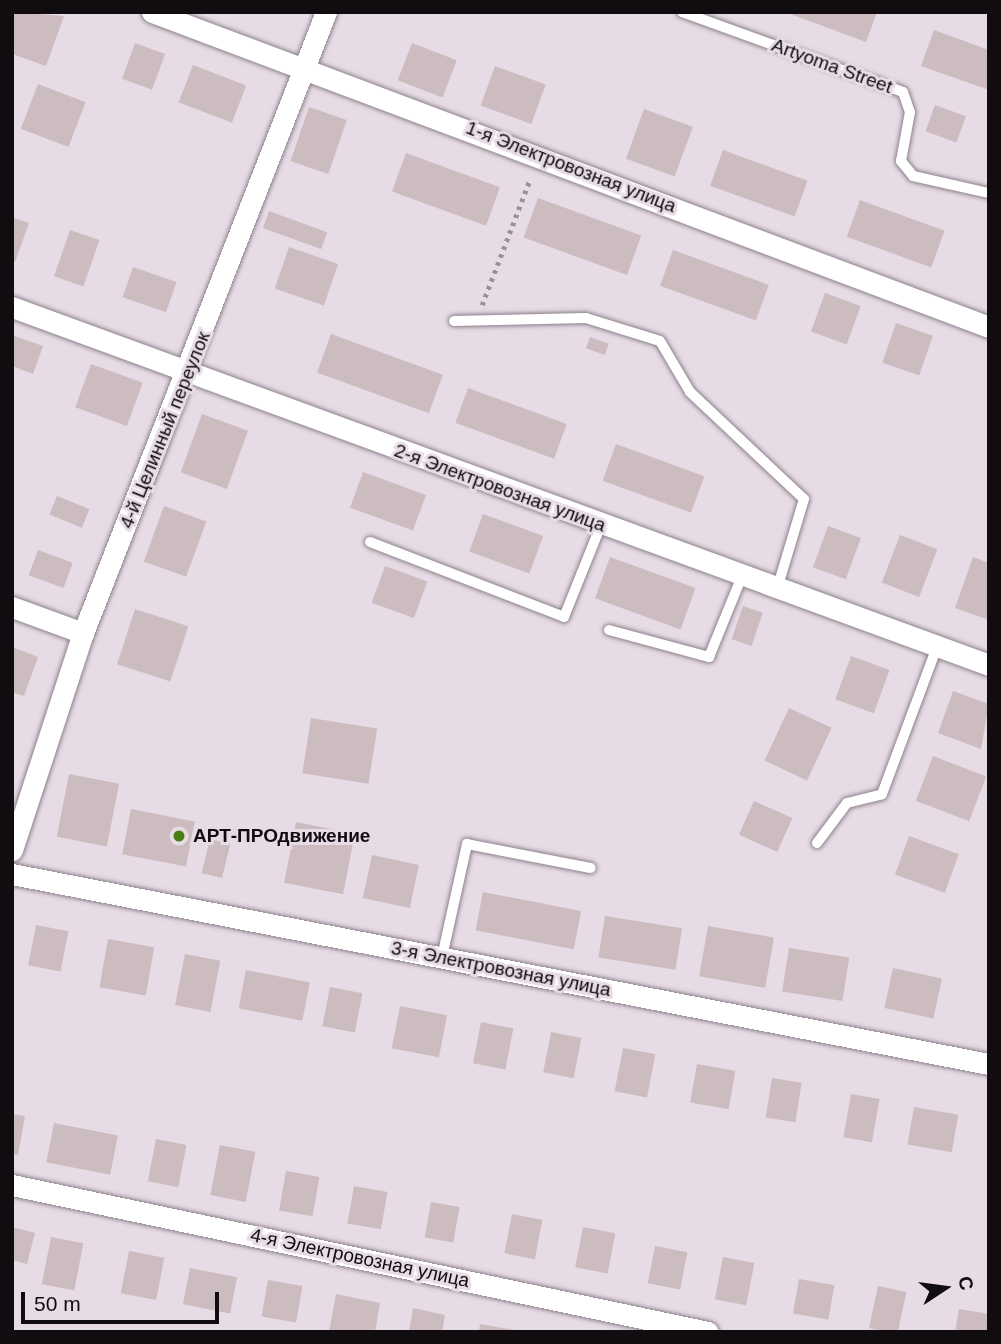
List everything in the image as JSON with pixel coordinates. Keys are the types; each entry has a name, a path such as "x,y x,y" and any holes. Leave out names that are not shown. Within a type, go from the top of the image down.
{"street":[{"name":"1-я Электровозная улица","path":"152,12 307,67 989,327"},
{"name":"4-й Целинный переулок","path":"12,850 83,633 188,375 326,12"},
{"name":"2-я Электровозная улица","path":"12,307 188,375 989,666"},
{"path":"12,607 83,633"},
{"name":"3-я Электровозная улица","path":"12,874 989,1064"},
{"name":"4-я Электровозная улица","path":"12,1185 708,1332"}],"lane":[{"name":"Artyoma Street","path":"682,12 903,92 910,112 901,161 913,176 989,193"},
{"path":"454,321 586,318 660,341 690,392 804,499 777,589"},
{"path":"370,542 564,617 601,525"},
{"path":"609,629 709,657 741,576"},
{"path":"817,843 847,803 882,794 937,646"},
{"path":"442,957 467,844 590,868"}],"path":[{"path":"477,320 538,155"}],"building":[{"path":"12,12 64,16 46,66 12,54"},
{"path":"785,12 877,12 866,42"},
{"path":"934,30 989,50 989,90 921,66"},
{"path":"135,43 165,54 152,90 122,79"},
{"path":"412,43 457,60 442,98 398,80"},
{"path":"193,65 246,85 232,123 179,102"},
{"path":"495,66 546,84 531,124 481,105"},
{"path":"38,84 86,102 68,147 21,129"},
{"path":"935,105 966,116 956,143 925,131"},
{"path":"309,107 347,120 328,174 290,161"},
{"path":"644,109 693,127 675,177 626,159"},
{"path":"723,150 808,181 795,216 710,186"},
{"path":"406,153 500,187 486,226 392,192"},
{"path":"538,198 641,236 627,275 524,237"},
{"path":"860,200 945,231 931,267 847,237"},
{"path":"269,211 327,232 321,249 263,228"},
{"path":"12,217 29,223 15,262 12,260"},
{"path":"70,230 99,240 83,286 54,276"},
{"path":"289,247 338,264 324,306 275,289"},
{"path":"673,250 769,285 756,321 660,286"},
{"path":"133,267 176,282 166,312 123,297"},
{"path":"825,293 861,306 847,345 811,332"},
{"path":"896,323 933,336 919,375 882,363"},
{"path":"331,334 443,375 429,413 317,373"},
{"path":"12,335 43,346 33,374 12,366"},
{"path":"590,337 609,344 605,355 586,348"},
{"path":"91,364 143,383 127,426 75,407"},
{"path":"468,388 567,424 554,459 455,423"},
{"path":"202,414 248,431 227,489 181,472"},
{"path":"616,444 704,476 691,513 603,481"},
{"path":"363,472 426,495 413,531 350,508"},
{"path":"57,496 89,509 82,528 50,515"},
{"path":"164,506 206,521 186,577 144,561"},
{"path":"483,514 543,536 529,573 469,552"},
{"path":"828,526 861,538 846,579 813,567"},
{"path":"900,535 937,549 919,597 882,583"},
{"path":"38,550 73,563 64,588 29,575"},
{"path":"610,557 696,588 680,629 595,598"},
{"path":"973,557 989,563 989,620 955,608"},
{"path":"385,566 427,581 414,618 372,603"},
{"path":"743,606 763,613 751,646 732,639"},
{"path":"135,609 188,626 170,681 117,664"},
{"path":"12,647 38,657 24,696 12,692"},
{"path":"851,656 890,670 874,713 835,699"},
{"path":"953,691 989,704 981,749 938,733"},
{"path":"789,708 832,728 807,780 764,761"},
{"path":"311,718 377,728 368,784 302,773"},
{"path":"933,756 986,776 969,821 916,801"},
{"path":"69,774 119,784 107,847 57,837"},
{"path":"754,801 792,818 777,852 739,835"},
{"path":"131,809 195,821 186,867 122,854"},
{"path":"296,822 355,833 343,894 284,883"},
{"path":"909,836 959,854 945,893 895,875"},
{"path":"210,839 230,844 222,878 202,873"},
{"path":"372,855 419,865 410,908 363,898"},
{"path":"483,892 581,911 574,949 476,930"},
{"path":"605,916 682,928 675,970 598,957"},
{"path":"36,925 68,931 61,972 28,965"},
{"path":"708,926 774,938 765,988 699,976"},
{"path":"108,939 154,947 146,995 99,987"},
{"path":"789,948 849,958 842,1001 782,991"},
{"path":"185,954 220,961 210,1012 175,1005"},
{"path":"893,968 942,978 933,1018 884,1008"},
{"path":"246,970 310,982 302,1021 239,1008"},
{"path":"330,987 362,993 355,1033 322,1026"},
{"path":"400,1006 447,1015 439,1057 392,1048"},
{"path":"481,1022 513,1028 505,1070 473,1063"},
{"path":"551,1032 581,1038 574,1078 543,1072"},
{"path":"623,1048 655,1054 647,1097 615,1091"},
{"path":"697,1064 735,1071 729,1109 690,1102"},
{"path":"772,1078 802,1083 795,1122 766,1118"},
{"path":"851,1094 880,1099 872,1142 843,1137"},
{"path":"914,1107 958,1115 952,1152 907,1144"},
{"path":"12,1114 25,1116 18,1155 12,1154"},
{"path":"54,1123 118,1135 110,1175 46,1162"},
{"path":"156,1139 186,1145 178,1187 148,1181"},
{"path":"220,1145 255,1152 246,1202 210,1195"},
{"path":"286,1171 319,1177 313,1216 279,1210"},
{"path":"354,1186 387,1192 381,1229 347,1223"},
{"path":"431,1202 460,1207 453,1242 425,1237"},
{"path":"512,1214 542,1220 535,1259 504,1253"},
{"path":"12,1227 35,1233 27,1264 12,1260"},
{"path":"583,1227 615,1233 608,1274 575,1267"},
{"path":"51,1237 83,1243 74,1290 42,1284"},
{"path":"655,1246 687,1252 680,1290 648,1283"},
{"path":"129,1251 164,1258 156,1300 121,1293"},
{"path":"723,1257 754,1263 746,1305 715,1299"},
{"path":"190,1268 237,1277 230,1313 183,1304"},
{"path":"799,1279 834,1285 828,1320 793,1313"},
{"path":"268,1280 302,1286 296,1323 262,1316"},
{"path":"878,1286 906,1292 898,1332 869,1328"},
{"path":"336,1294 380,1303 375,1332 329,1332"},
{"path":"413,1308 445,1315 442,1332 409,1332"},
{"path":"959,1309 989,1314 989,1332 955,1332"},
{"path":"480,1324 515,1330 515,1332 479,1332"}],"place":[{"name":"АРТ-ПРОдвижение","path":"179,836"}]}
